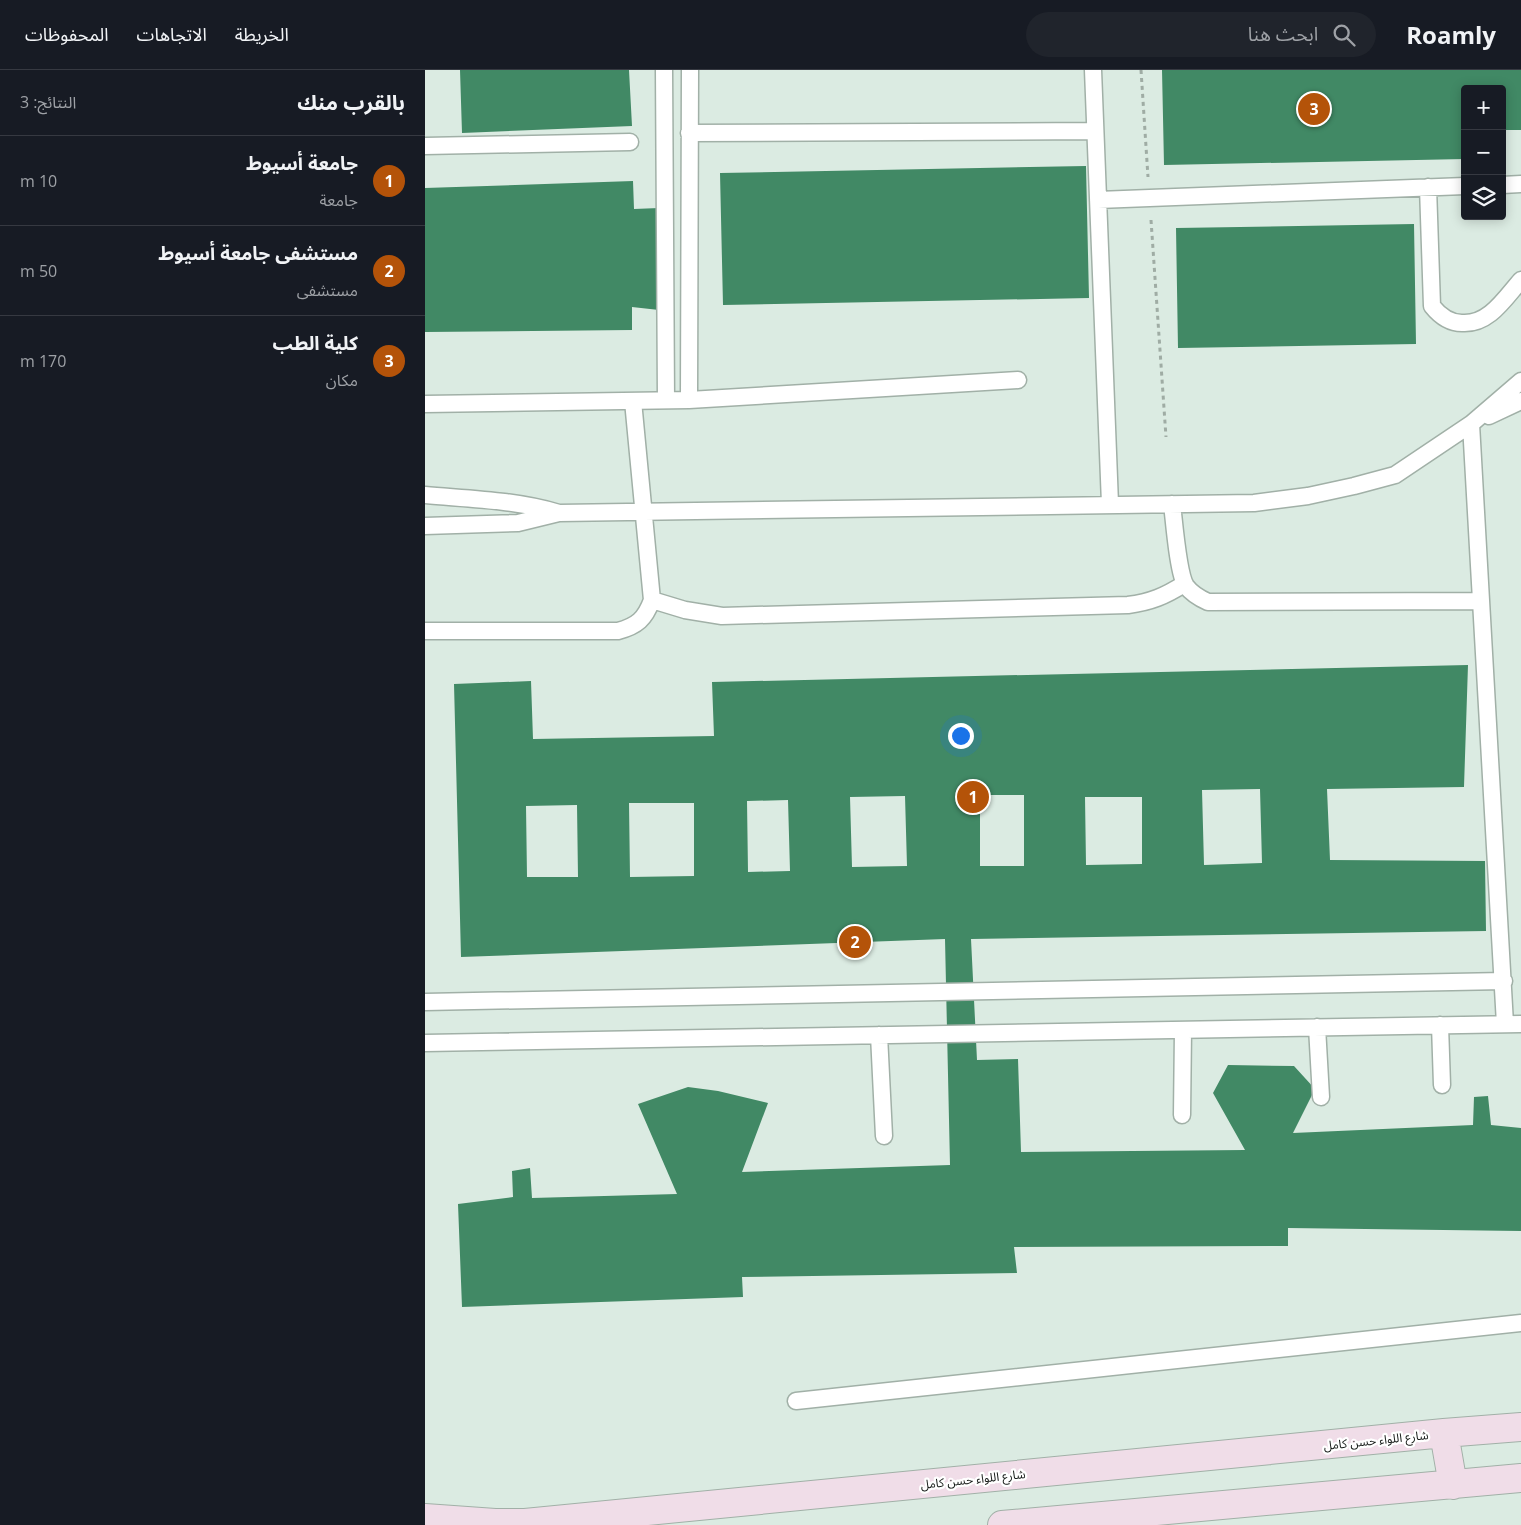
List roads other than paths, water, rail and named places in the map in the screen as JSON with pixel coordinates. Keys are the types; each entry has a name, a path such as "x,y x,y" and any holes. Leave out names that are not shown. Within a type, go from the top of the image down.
{"main road":[{"name":"شارع اللواء حسن كامل","path":"425,1518 495,1524 525,1522 1521,1427"},
{"path":"1444,1433 1453,1484"},
{"path":"1002,1525 1521,1478"}],"lane":[{"path":"664,70 667,400"},
{"path":"689,400 690,70"},
{"path":"1093,70 1109,504"},
{"path":"689,134 1095,131"},
{"path":"425,146 630,142"},
{"path":"1506,185 1521,184"},
{"path":"1098,200 1461,186"},
{"path":"1428,187 1432,306 1438,313 1445,319 1457,323 1469,324 1481,321 1491,314 1521,280"},
{"path":"425,404 689,400 1018,380"},
{"path":"425,526 518,523 559,513 1172,504 1254,502 1308,496 1395,475 1471,424 1521,381"},
{"path":"425,630 618,631 629,628 640,621 648,611 652,600 633,401"},
{"path":"1471,424 1521,401"},
{"path":"425,1043 1513,1024 1504,981 1471,424"},
{"path":"425,496 517,503 559,513"},
{"path":"1172,504 1181,569 1185,584 1194,595 1208,602 1481,601"},
{"path":"652,600 685,610 722,616 1128,605 1150,602 1185,584"},
{"path":"425,1002 1504,981"},
{"path":"1440,1025 1442,1085"},
{"path":"1317,1028 1321,1097"},
{"path":"1182,1114 1183,1030"},
{"path":"879,1035 885,1136"},
{"path":"796,1401 1521,1323"}],"place":[{"name":"كلية الطب","path":"1314,109"},
{"name":"جامعة أسيوط","path":"973,797"},
{"name":"مستشفی جامعة أسيوط","path":"855,942"}]}
